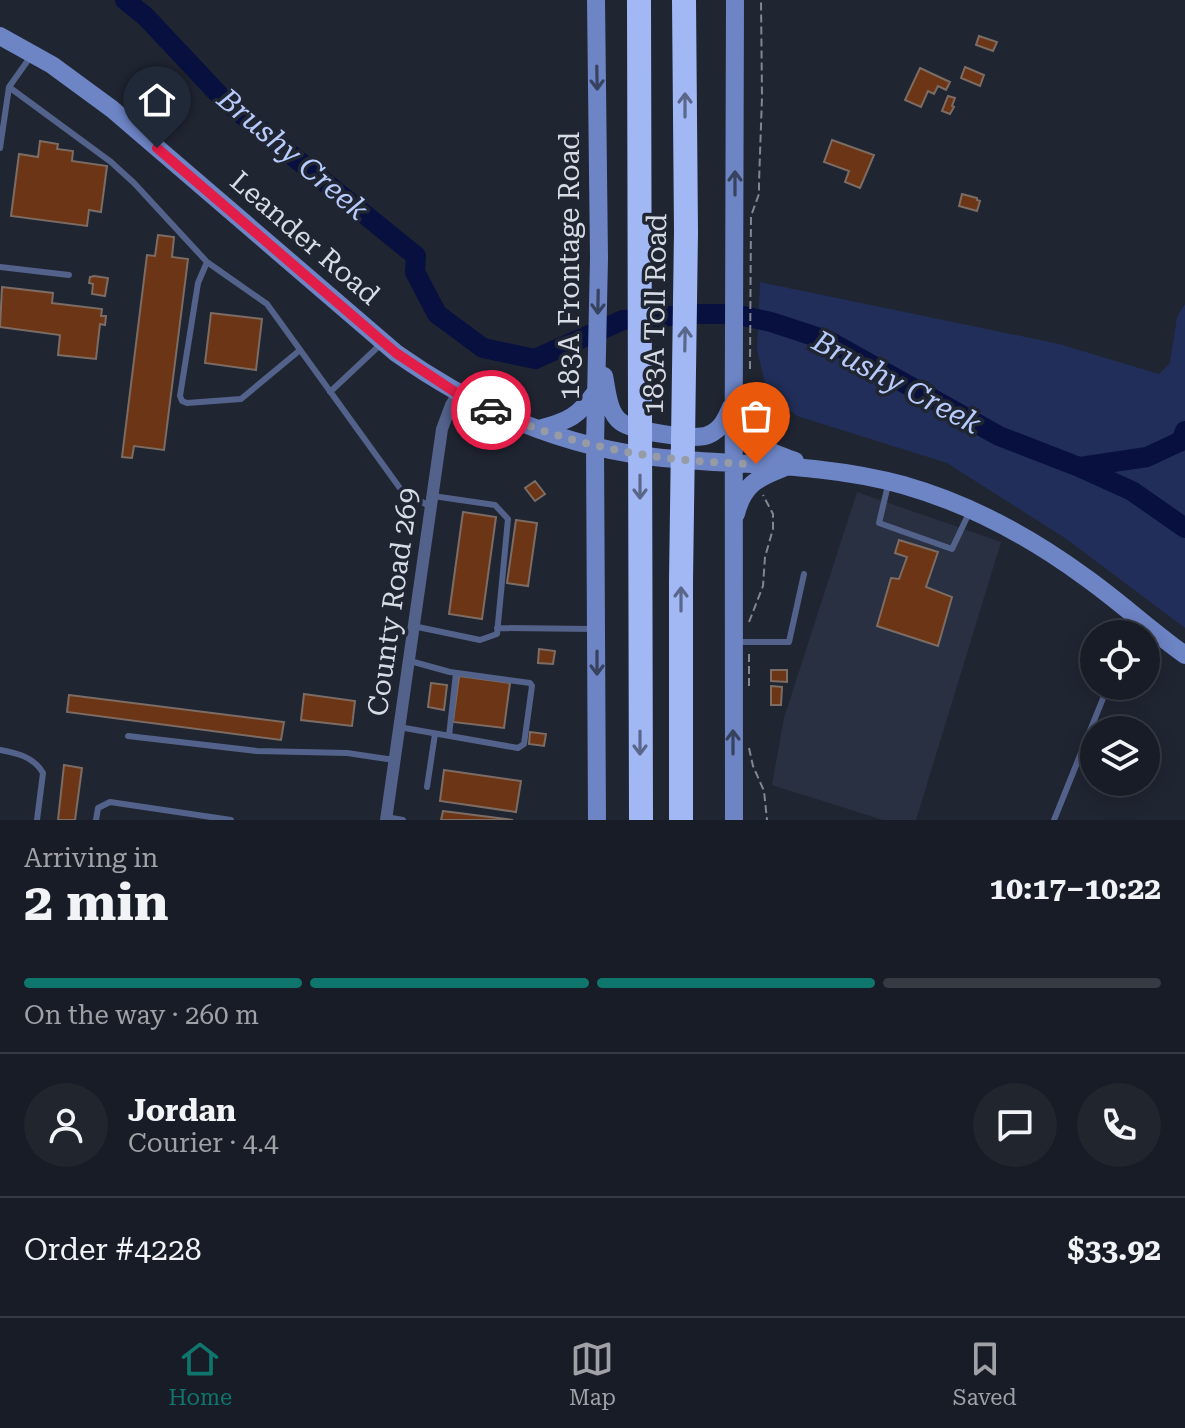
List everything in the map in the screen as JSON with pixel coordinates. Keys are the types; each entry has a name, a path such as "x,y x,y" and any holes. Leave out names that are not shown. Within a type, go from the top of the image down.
{"highway":[{"name":"183A Toll Road","path":"639,0 641,820"},
{"name":"183A Toll Road","path":"681,820 686,183 684,0"}],"main road":[{"name":"183A Frontage Road","path":"596,0 600,387 595,445 597,820"},
{"path":"734,820 741,642 732,532 733,463 743,261 735,0"},
{"name":"Leander Road","path":"0,36 33,53 112,109 383,342 458,394 538,429 628,453 817,469"},
{"path":"538,429 570,420 600,387 620,422 663,435 705,437 724,423 735,399"},
{"path":"735,399 741,427 747,436 768,451 817,469 888,481 939,496 1010,527 1087,578 1130,620"},
{"path":"732,532 738,505 749,486 761,476 787,466"},
{"path":"1160,641 1185,655"}],"street":[{"name":"County Road 269","path":"386,818 442,429 458,394"}],"lane":[{"path":"0,148 9,87 33,53"},
{"path":"9,87 111,162 207,262 267,304 402,491 432,502 495,505 508,519 497,634 480,640 413,626"},
{"path":"207,262 198,283 180,396 182,401 241,399 300,350"},
{"path":"0,267 69,275"},
{"path":"330,392 383,342"},
{"path":"888,481 879,523 952,549 971,509"},
{"path":"741,642 789,642 804,574"},
{"path":"497,628 597,629"},
{"path":"399,727 518,748 524,744 532,686 530,683 456,673 408,661"},
{"path":"449,736 456,673"},
{"path":"1054,820 1102,700"},
{"path":"427,787 435,734"},
{"path":"128,736 257,751 347,753 394,760"},
{"path":"0,750 31,759 43,773 37,820"},
{"path":"96,820 98,808 110,802 231,820"},
{"path":"386,818 403,820"}],"path":[{"path":"750,379 743,261 751,216 759,194 761,0"},
{"path":"749,686 741,642 763,586 765,557 774,521 766,499 757,489"},
{"path":"748,744 764,791 767,820"}],"shaded area":[{"path":"760,282 1059,344 1159,374 1170,363 1177,317 1185,304 1185,628 1065,538 947,463 797,416 767,391 757,350"},
{"path":"857,492 1001,542 916,820 883,820 772,785 784,718"}],"building":[{"path":"979,36 997,42 993,51 976,45"},
{"path":"965,67 984,75 980,86 961,78"},
{"path":"920,68 950,82 946,90 938,86 934,94 928,91 921,107 905,100"},
{"path":"948,96 955,98 950,114 942,111"},
{"path":"832,140 874,155 860,188 845,182 849,171 824,162"},
{"path":"40,141 58,144 57,149 73,151 72,161 107,166 101,212 89,210 87,226 11,216 19,154 38,157"},
{"path":"962,194 980,201 977,211 959,206"},
{"path":"158,235 174,237 172,257 188,259 164,450 134,446 132,458 122,457 147,255 155,256"},
{"path":"90,277 108,278 105,296 92,294 93,284 89,283"},
{"path":"2,287 53,293 52,303 102,309 101,316 106,316 105,325 100,324 96,359 58,355 60,335 0,327"},
{"path":"211,313 262,319 256,370 205,363"},
{"path":"535,481 545,494 535,501 525,488"},
{"path":"463,512 496,517 482,619 449,614"},
{"path":"516,520 537,523 528,586 507,583"},
{"path":"899,540 938,552 926,587 952,597 938,646 877,626 891,578 899,579 907,557 895,553"},
{"path":"539,649 555,651 553,664 538,663"},
{"path":"771,670 787,670 787,682 771,681"},
{"path":"459,676 510,683 504,728 453,722"},
{"path":"431,683 447,685 444,710 428,707"},
{"path":"771,686 782,687 781,705 771,705"},
{"path":"304,694 355,701 352,726 301,720"},
{"path":"69,695 284,722 281,740 67,712"},
{"path":"530,732 546,734 544,746 529,744"},
{"path":"64,765 82,768 75,820 58,820"},
{"path":"444,770 521,781 516,812 440,801"},
{"path":"443,811 513,820 441,820"}],"waterway":[{"name":"Brushy Creek","path":"125,0 146,17 225,101 416,256 415,272 437,314 483,348 535,359 623,320 734,314 771,322 829,341 999,436 1132,491 1185,528"},
{"path":"1080,467 1147,457 1181,441 1185,431"}],"way so far":[{"path":"491,410 576,441 628,453 756,464"}],"route":[{"path":"157,148 396,353 458,394 491,410"}]}
